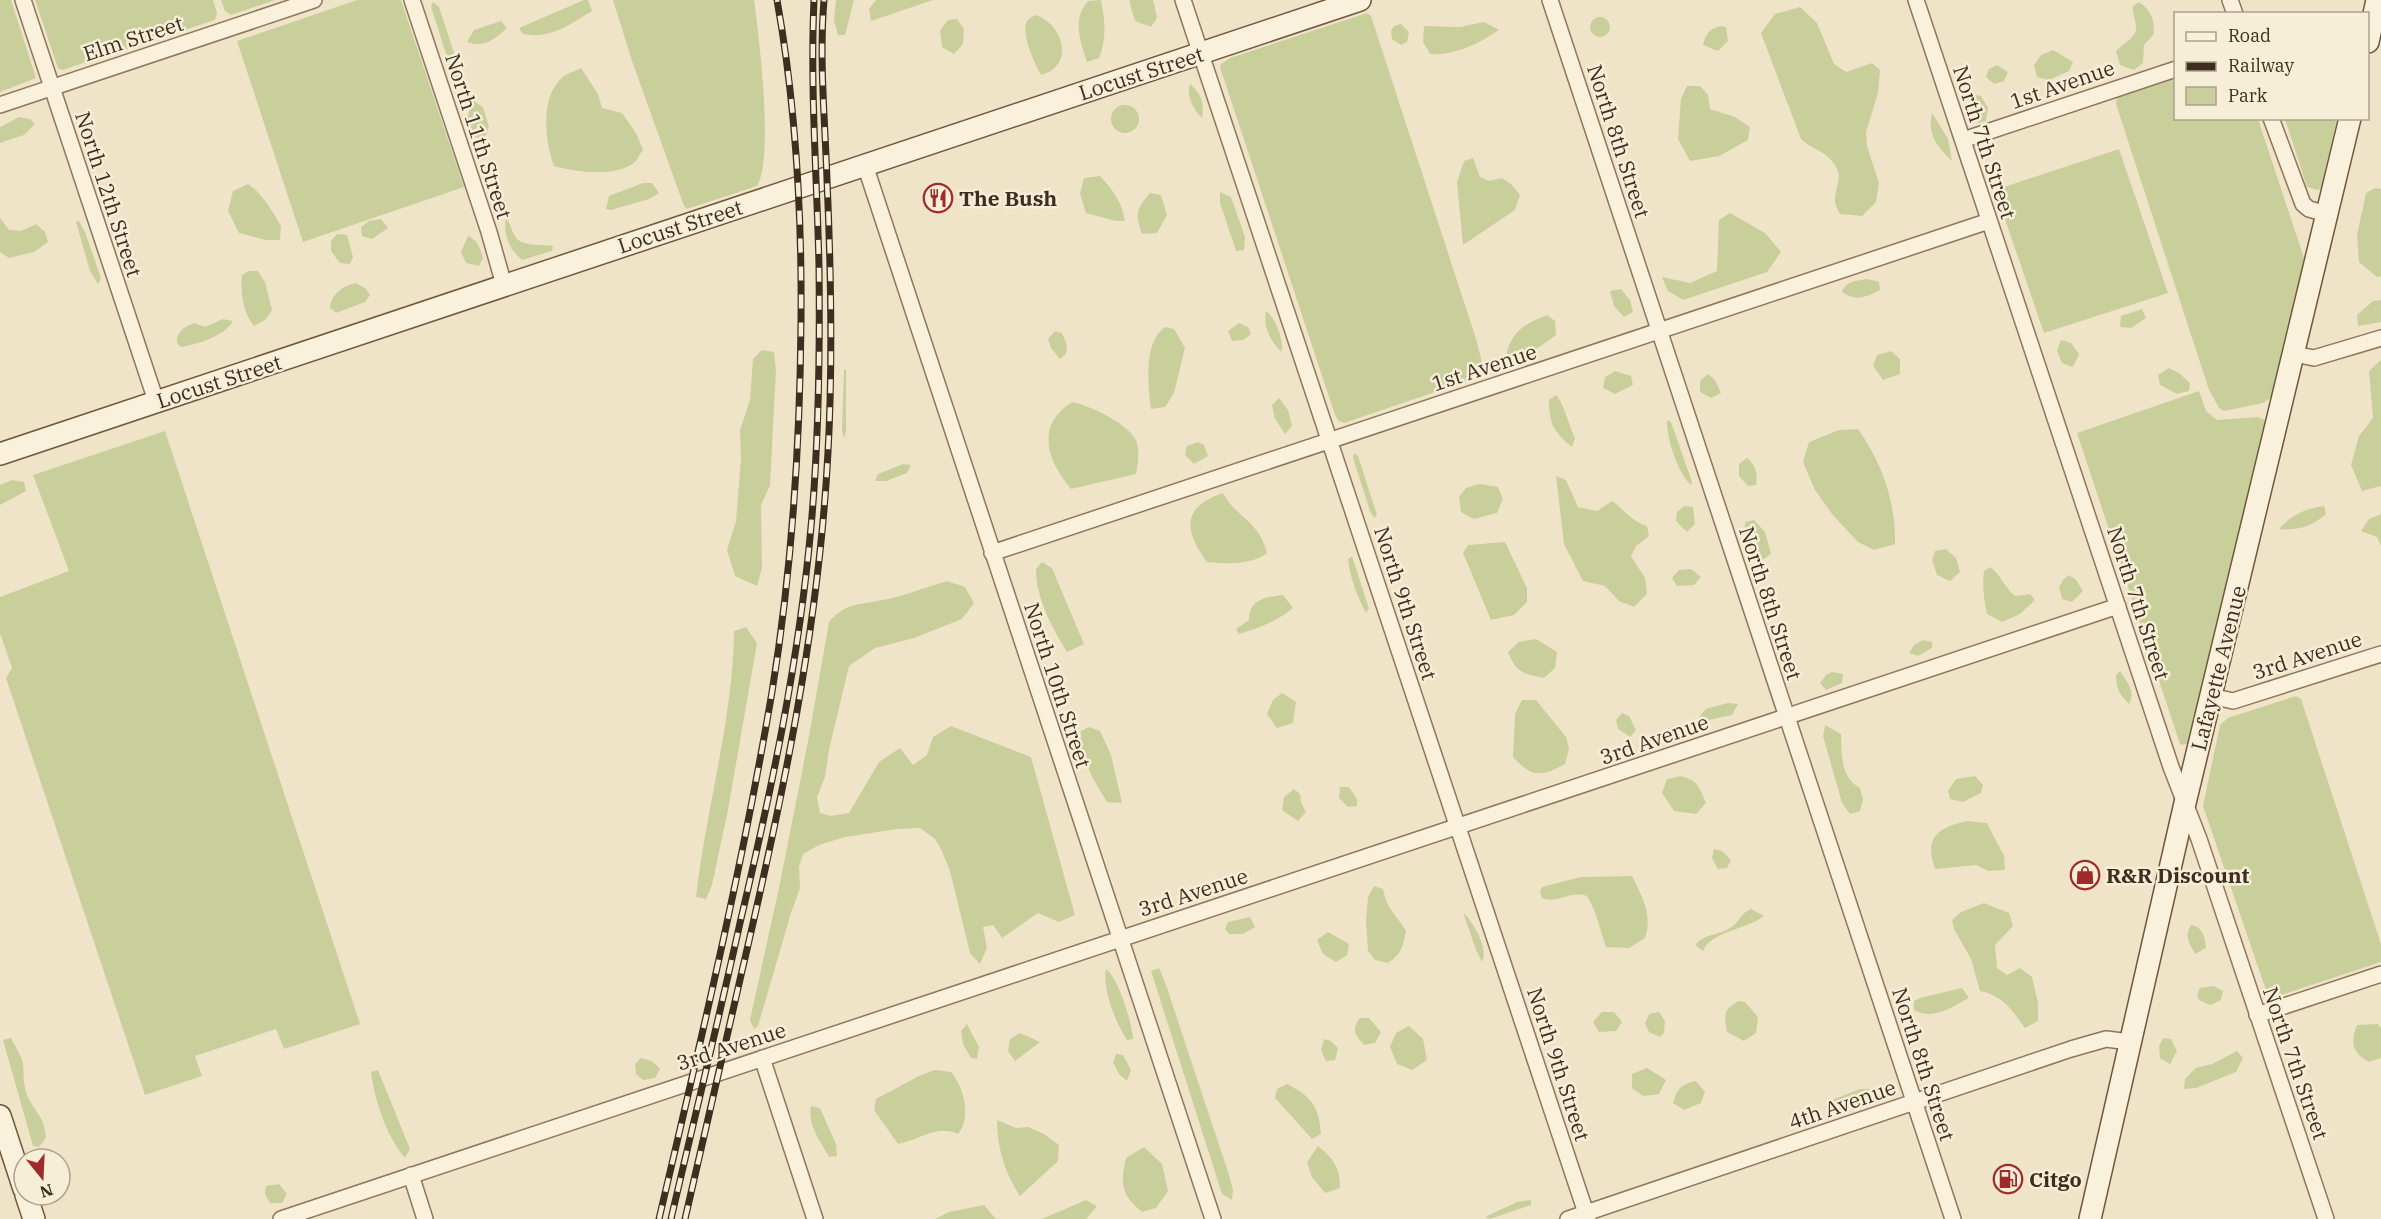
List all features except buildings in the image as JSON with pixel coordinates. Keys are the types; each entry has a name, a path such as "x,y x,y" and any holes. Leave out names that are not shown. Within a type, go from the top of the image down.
{"street":[{"name":"North 12th Street","path":"22,0 156,401"},
{"name":"Elm Street","path":"0,105 314,0"},
{"name":"North 11th Street","path":"412,0 489,232 504,285"},
{"name":"North 9th Street","path":"1183,0 1587,1216"},
{"name":"Locust Street","path":"0,454 1360,0"},
{"name":"North 8th Street","path":"1550,0 1953,1219"},
{"name":"North 7th Street","path":"1916,0 2326,1219"},
{"path":"2369,32 2373,12"},
{"name":"1st Avenue","path":"1963,140 2174,69"},
{"path":"2272,120 2303,204 2309,209 2327,214"},
{"name":"Lafayette Avenue","path":"2090,1219 2185,803 2350,120"},
{"name":"North 10th Street","path":"865,165 1213,1219"},
{"name":"1st Avenue","path":"992,553 1989,220"},
{"path":"2294,354 2314,358 2381,338"},
{"name":"3rd Avenue","path":"281,1219 2118,606"},
{"name":"3rd Avenue","path":"2211,696 2233,701 2381,654"},
{"path":"2257,1015 2381,974"},
{"name":"4th Avenue","path":"1568,1219 1587,1216 1914,1102 2106,1039 2130,1042"},
{"path":"762,1058 816,1219"},
{"path":"0,1116 12,1153"},
{"path":"411,1176 425,1219"}],"green space":[{"path":"0,0 11,0 36,78 0,92"},
{"path":"35,0 213,0 217,13 215,20 62,70 58,68"},
{"path":"221,0 275,0 231,15 225,11"},
{"path":"357,0 401,0 464,187 303,242 237,41"},
{"path":"588,0 592,11 559,30 533,35 523,34 519,28"},
{"path":"613,0 754,0 762,67 765,125 762,172 757,186 687,209 684,206 632,61"},
{"path":"836,0 854,0 845,35 838,35 834,20"},
{"path":"876,0 933,0 871,21 869,9"},
{"path":"1101,0 1104,22 1103,43 1099,58 1087,62 1080,38 1080,15 1088,1"},
{"path":"1130,0 1153,0 1157,18 1151,27 1135,21"},
{"path":"433,2 439,7 460,71 459,78 454,79 431,7"},
{"path":"2139,2 2151,16 2154,34 2144,45 2143,63 2134,70 2120,65 2116,51 2135,33 2133,6"},
{"path":"1800,7 1817,23 1834,64 1846,72 1872,63 1880,70 1878,93 1866,132 1867,146 1879,183 1876,202 1862,216 1840,214 1835,201 1839,179 1837,169 1822,152 1801,139 1761,33 1775,14"},
{"path":"1367,13 1371,16 1477,342 1485,375 1344,423 1339,421 1335,415 1220,67 1230,58"},
{"path":"1036,15 1053,27 1062,45 1062,55 1058,63 1052,70 1041,75 1029,48 1025,32 1028,20"},
{"path":"1596,17 1604,17 1610,23 1610,31 1604,37 1596,37 1590,31 1590,23"},
{"path":"957,19 964,29 963,44 954,54 942,47 940,31 948,20"},
{"path":"501,21 507,28 493,39 479,44 467,42 474,30"},
{"path":"1484,22 1499,30 1484,40 1457,51 1430,54 1423,42 1424,26 1460,27"},
{"path":"1401,24 1409,32 1407,42 1401,45 1392,39 1391,31 1394,26"},
{"path":"1721,26 1726,27 1728,41 1718,51 1703,45 1709,32"},
{"path":"2053,50 2073,62 2069,71 2049,80 2037,77 2034,65 2041,55"},
{"path":"1997,65 2008,72 2004,81 1994,84 1986,77 1989,69"},
{"path":"581,68 598,94 602,108 622,113 636,133 643,150 635,162 627,167 607,172 595,172 554,166 548,144 547,106 556,84 564,76"},
{"path":"2174,76 2174,120 2258,120 2305,261 2272,397 2263,403 2224,411 2219,408 2209,390 2116,104 2117,96"},
{"path":"1190,84 1201,99 1202,118 1191,102"},
{"path":"1687,86 1700,86 1708,95 1710,109 1735,117 1750,127 1748,140 1719,156 1690,161 1678,139 1681,99"},
{"path":"1976,95 1981,96 1988,108 1986,121 1978,123 1971,112 1970,100"},
{"path":"472,100 483,107 489,127 484,139 474,137 467,120"},
{"path":"1125,105 1135,109 1139,119 1135,129 1125,133 1115,129 1111,119 1115,109"},
{"path":"1932,113 1948,139 1952,161 1934,140 1931,127"},
{"path":"19,117 30,119 35,124 24,135 0,143 0,127"},
{"path":"2285,120 2337,120 2321,188 2318,190 2307,187"},
{"path":"2119,149 2168,293 2044,333 1995,190"},
{"path":"1473,158 1480,177 1489,181 1502,178 1520,195 1515,210 1463,245 1457,182 1464,161"},
{"path":"1100,176 1116,197 1125,221 1116,221 1086,213 1080,194 1084,178"},
{"path":"643,183 652,183 659,193 649,199 611,210 606,209 609,196"},
{"path":"248,184 262,197 281,226 280,240 266,240 239,233 228,211 233,191"},
{"path":"2375,188 2381,189 2381,276 2377,277 2359,262 2357,235 2366,193"},
{"path":"1220,192 1231,197 1245,237 1244,250 1236,251 1220,203"},
{"path":"1150,193 1161,195 1167,215 1157,233 1142,234 1138,212"},
{"path":"1730,213 1765,233 1781,252 1767,272 1683,300 1668,291 1662,277 1690,283 1717,271 1719,220"},
{"path":"0,218 9,230 21,231 36,224 45,232 48,242 34,252 9,258 0,252"},
{"path":"506,218 518,240 553,246 552,251 522,260 508,241 505,230"},
{"path":"381,219 388,228 372,239 362,236 361,227 369,221"},
{"path":"79,221 101,278 98,284 90,271 76,222"},
{"path":"337,234 347,235 353,257 350,264 340,263 331,251 331,241"},
{"path":"468,236 476,242 481,251 483,258 479,266 466,263 461,252"},
{"path":"249,271 258,271 265,282 272,310 265,320 254,326 247,315 241,288 242,275"},
{"path":"1867,279 1879,282 1880,290 1856,298 1842,292 1849,284"},
{"path":"356,283 366,289 370,295 365,302 336,313 330,308 338,291"},
{"path":"1621,289 1630,300 1633,312 1624,317 1614,306 1610,291"},
{"path":"2381,300 2381,322 2358,326 2357,315 2373,301"},
{"path":"2142,309 2146,318 2131,328 2120,327 2121,316"},
{"path":"1266,311 1278,329 1282,352 1268,333"},
{"path":"1547,315 1555,321 1556,335 1527,353 1506,355 1512,340 1520,329"},
{"path":"223,319 233,321 218,335 181,347 177,343 179,333 187,326 194,323 205,327"},
{"path":"1239,323 1248,327 1251,334 1243,340 1232,341 1228,331"},
{"path":"1165,327 1174,329 1185,348 1174,393 1165,407 1151,409 1148,377 1150,354 1158,334"},
{"path":"1055,331 1062,333 1067,345 1066,354 1060,359 1051,348 1048,339"},
{"path":"2061,340 2071,343 2079,354 2073,367 2062,363 2057,351"},
{"path":"762,350 774,352 776,370 770,485 761,505 762,568 757,586 735,576 727,550 736,521 741,459 740,430 750,400 753,359"},
{"path":"1891,351 1900,359 1900,374 1883,380 1873,366 1877,355"},
{"path":"2381,360 2381,486 2362,491 2351,465 2359,436 2373,418 2369,371"},
{"path":"2169,368 2190,383 2189,391 2177,394 2160,385 2158,375"},
{"path":"844,369 846,370 846,432 844,438 842,430"},
{"path":"1615,371 1631,376 1633,385 1615,394 1603,388 1605,377"},
{"path":"1708,374 1715,380 1721,393 1711,398 1700,392 1700,381"},
{"path":"2199,391 2206,411 2217,420 2257,417 2268,421 2189,743 2183,745 2180,744 2077,433"},
{"path":"1556,395 1562,403 1575,438 1572,447 1557,432 1550,415 1549,400"},
{"path":"1279,398 1288,410 1292,426 1285,434 1275,419 1272,405"},
{"path":"1072,402 1106,415 1129,431 1138,445 1136,474 1071,489 1051,455 1049,432 1060,411"},
{"path":"1667,420 1671,422 1692,482 1691,485 1682,473 1674,455 1668,436"},
{"path":"1858,429 1881,469 1890,498 1895,528 1895,544 1874,550 1858,542 1832,514 1815,490 1803,462 1809,442 1839,430"},
{"path":"165,431 360,1024 284,1049 276,1029 195,1056 202,1076 145,1095 6,678 12,668 0,633 0,597 69,571 33,475"},
{"path":"1198,442 1204,445 1208,456 1194,464 1185,455 1187,446"},
{"path":"1354,453 1358,456 1377,515 1374,518 1353,458"},
{"path":"1747,458 1756,470 1756,485 1748,486 1739,476 1739,464"},
{"path":"903,464 911,465 907,473 886,481 875,481 878,474"},
{"path":"1556,476 1566,480 1578,507 1597,511 1612,501 1633,519 1647,526 1649,536 1636,546 1631,556 1645,578 1647,594 1634,607 1619,601 1605,586 1583,581 1564,544"},
{"path":"12,480 24,482 26,491 0,505 0,485"},
{"path":"1479,484 1498,487 1503,499 1497,513 1474,519 1461,512 1459,497 1466,488"},
{"path":"1223,493 1234,508 1259,533 1267,553 1261,557 1246,562 1207,562 1199,551 1191,530 1193,513 1209,499"},
{"path":"1684,506 1693,507 1695,524 1687,532 1676,521 1677,512"},
{"path":"2324,506 2326,514 2310,525 2279,529 2299,513"},
{"path":"2381,514 2381,546 2377,537 2361,531 2369,519"},
{"path":"1754,520 1765,532 1771,554 1761,561 1750,548 1745,533 1745,522"},
{"path":"1505,542 1527,588 1527,602 1514,615 1491,620 1463,553 1468,545"},
{"path":"1946,549 1956,558 1960,572 1950,581 1937,575 1932,560 1935,551"},
{"path":"1352,556 1369,609 1366,613 1350,573 1348,559"},
{"path":"1042,562 1052,568 1084,644 1067,652 1042,602 1036,569"},
{"path":"1990,567 2015,596 2030,594 2035,600 2020,614 2002,622 1987,614 1983,577 1984,571"},
{"path":"1691,569 1701,577 1694,585 1677,586 1672,578 1679,570"},
{"path":"2069,575 2076,580 2083,591 2072,602 2062,599 2059,587"},
{"path":"947,581 965,587 974,603 962,619 914,638 875,648 849,666 825,777 817,797 820,813 831,816 849,813 879,762 900,748 913,765 927,755 933,737 951,726 1031,757 1075,915 1059,922 1038,913 1002,938 993,925 983,927 987,948 980,964 970,953 950,871 935,839 920,828 897,829 845,837 819,845 803,854 799,867 800,888 758,1026 754,1029 750,1020 780,883 829,622 841,611 854,605 899,596"},
{"path":"1283,595 1293,608 1268,624 1239,634 1236,629 1249,620 1255,603 1265,598"},
{"path":"746,627 757,643 728,810 712,885 706,899 696,897 729,697 734,631"},
{"path":"1536,639 1557,652 1555,668 1544,678 1522,671 1514,664 1508,652 1519,642"},
{"path":"1923,640 1932,642 1932,648 1918,656 1909,653 1914,645"},
{"path":"2120,671 2131,691 2129,704 2118,688 2116,675"},
{"path":"1832,672 1843,674 1842,683 1826,690 1820,683 1826,675"},
{"path":"1282,693 1296,702 1293,723 1277,728 1267,714 1273,700"},
{"path":"2296,696 2301,699 2381,944 2381,962 2269,999 2203,806 2220,725 2228,718"},
{"path":"1522,700 1536,700 1566,737 1569,749 1565,764 1543,773 1537,773 1526,769 1513,757 1515,714"},
{"path":"1728,703 1738,704 1732,715 1709,720 1699,717 1706,709"},
{"path":"1622,713 1629,716 1636,730 1630,737 1618,729 1616,720"},
{"path":"1825,725 1841,734 1845,772 1860,788 1863,799 1860,811 1850,814 1842,803 1823,736"},
{"path":"1089,727 1100,731 1111,755 1122,803 1107,802 1088,768 1082,750 1081,731"},
{"path":"1681,776 1698,785 1706,803 1696,814 1674,811 1662,793 1667,779"},
{"path":"1975,776 1983,785 1981,793 1963,802 1950,799 1948,791 1956,779"},
{"path":"1340,787 1349,787 1357,799 1357,806 1348,807 1339,798"},
{"path":"1294,789 1300,794 1306,812 1298,821 1282,810 1284,797"},
{"path":"1967,821 1987,823 2004,856 2005,870 1988,871 1976,865 1935,869 1931,849 1936,836 1948,827"},
{"path":"1714,849 1722,851 1731,860 1727,868 1718,869 1712,858"},
{"path":"1632,876 1645,906 1648,921 1645,938 1629,948 1606,947 1596,915 1587,896 1574,895 1548,899 1542,898 1540,892 1542,887 1581,877"},
{"path":"1374,886 1383,889 1390,907 1406,931 1401,949 1388,963 1375,960 1368,951 1366,921 1368,897"},
{"path":"1984,903 2009,913 2013,926 1995,945 1997,968 2007,975 2020,968 2032,977 2038,1003 2038,1021 2025,1028 2001,1000 1980,991 1971,959 1954,929 1952,920 1961,912"},
{"path":"1751,909 1764,916 1713,939 1703,951 1695,945 1704,938 1730,928"},
{"path":"1463,912 1482,942 1484,956 1482,962 1476,950"},
{"path":"1250,917 1255,927 1243,934 1229,934 1225,929 1228,922"},
{"path":"2191,925 2201,930 2206,944 2206,948 2195,954 2188,936"},
{"path":"1328,932 1349,944 1347,955 1336,962 1323,954 1317,940"},
{"path":"1159,968 1229,1175 1233,1190 1232,1200 1222,1194 1151,971"},
{"path":"1106,969 1120,991 1133,1039 1127,1040 1114,1016 1106,986"},
{"path":"2214,986 2223,991 2221,1000 2210,1005 2199,1000 2197,995 2200,988"},
{"path":"1962,988 1969,998 1949,1009 1928,1014 1914,1010 1914,1001 1920,998"},
{"path":"1739,1001 1745,1002 1758,1017 1756,1033 1744,1041 1727,1032 1725,1021 1727,1010"},
{"path":"1602,1012 1614,1012 1622,1022 1616,1031 1599,1032 1593,1022"},
{"path":"1659,1012 1665,1021 1664,1033 1660,1037 1649,1032 1645,1024 1649,1014"},
{"path":"1360,1018 1369,1018 1381,1032 1375,1043 1364,1045 1356,1035 1355,1029"},
{"path":"967,1024 979,1047 977,1059 971,1058 963,1044 961,1031"},
{"path":"2378,1024 2381,1028 2381,1058 2369,1062 2359,1055 2354,1047 2355,1032 2357,1025"},
{"path":"1409,1026 1423,1039 1427,1060 1412,1070 1397,1064 1390,1047 1396,1033"},
{"path":"1020,1033 1040,1042 1015,1061 1008,1051 1010,1039"},
{"path":"11,1038 19,1054 27,1094 43,1123 46,1138 39,1147 33,1146 3,1040"},
{"path":"2163,1038 2171,1039 2177,1051 2170,1064 2160,1058 2159,1046"},
{"path":"1324,1039 1331,1041 1338,1048 1335,1060 1326,1061 1321,1050"},
{"path":"2237,1051 2243,1058 2236,1072 2196,1088 2184,1089 2185,1079 2196,1068 2212,1064"},
{"path":"1116,1054 1123,1055 1131,1070 1127,1081 1119,1074 1113,1062"},
{"path":"641,1058 652,1061 660,1069 655,1078 643,1080 636,1074 635,1064"},
{"path":"1647,1068 1666,1080 1659,1094 1643,1096 1632,1088 1632,1074"},
{"path":"378,1070 410,1149 405,1158 387,1129 375,1095 371,1072"},
{"path":"935,1070 951,1072 960,1086 965,1103 965,1119 962,1127 958,1134 950,1131 935,1132 898,1144 874,1110 876,1099"},
{"path":"1696,1081 1705,1092 1701,1103 1684,1110 1673,1103 1681,1088"},
{"path":"1287,1084 1303,1093 1313,1103 1321,1134 1312,1139 1275,1098 1277,1089"},
{"path":"1860,1089 1872,1089 1875,1096 1831,1111 1825,1107 1832,1100"},
{"path":"811,1106 820,1108 836,1144 837,1156 829,1157 818,1139 811,1119"},
{"path":"997,1120 1016,1128 1028,1127 1044,1134 1059,1145 1058,1161 1020,1196 1003,1160 998,1140"},
{"path":"1318,1146 1332,1160 1339,1175 1340,1188 1325,1193 1312,1177 1307,1162"},
{"path":"1144,1147 1162,1164 1168,1191 1156,1208 1142,1212 1126,1194 1123,1175 1126,1158"},
{"path":"279,1184 287,1194 282,1203 270,1203 265,1194 266,1186"},
{"path":"1086,1200 1097,1206 1086,1219 1042,1219"},
{"path":"1531,1200 1531,1205 1490,1219 1485,1217 1517,1202"},
{"path":"984,1205 996,1219 935,1219 949,1212"}],"railway":[{"path":"659,1219 720,956 760,758 779,646 790,553 799,414 800,241 793,120 777,0"},
{"path":"671,1219 773,775 783,726 806,577 816,462 819,364 819,266 813,67 814,0"},
{"path":"685,1219 757,907 784,778 797,713 816,583 828,452 831,384 830,248 822,67 824,0"}],"place":[{"name":"The Bush","path":"938,198"},
{"name":"R&R Discount","path":"2085,875"},
{"name":"Citgo","path":"2008,1179"}]}
